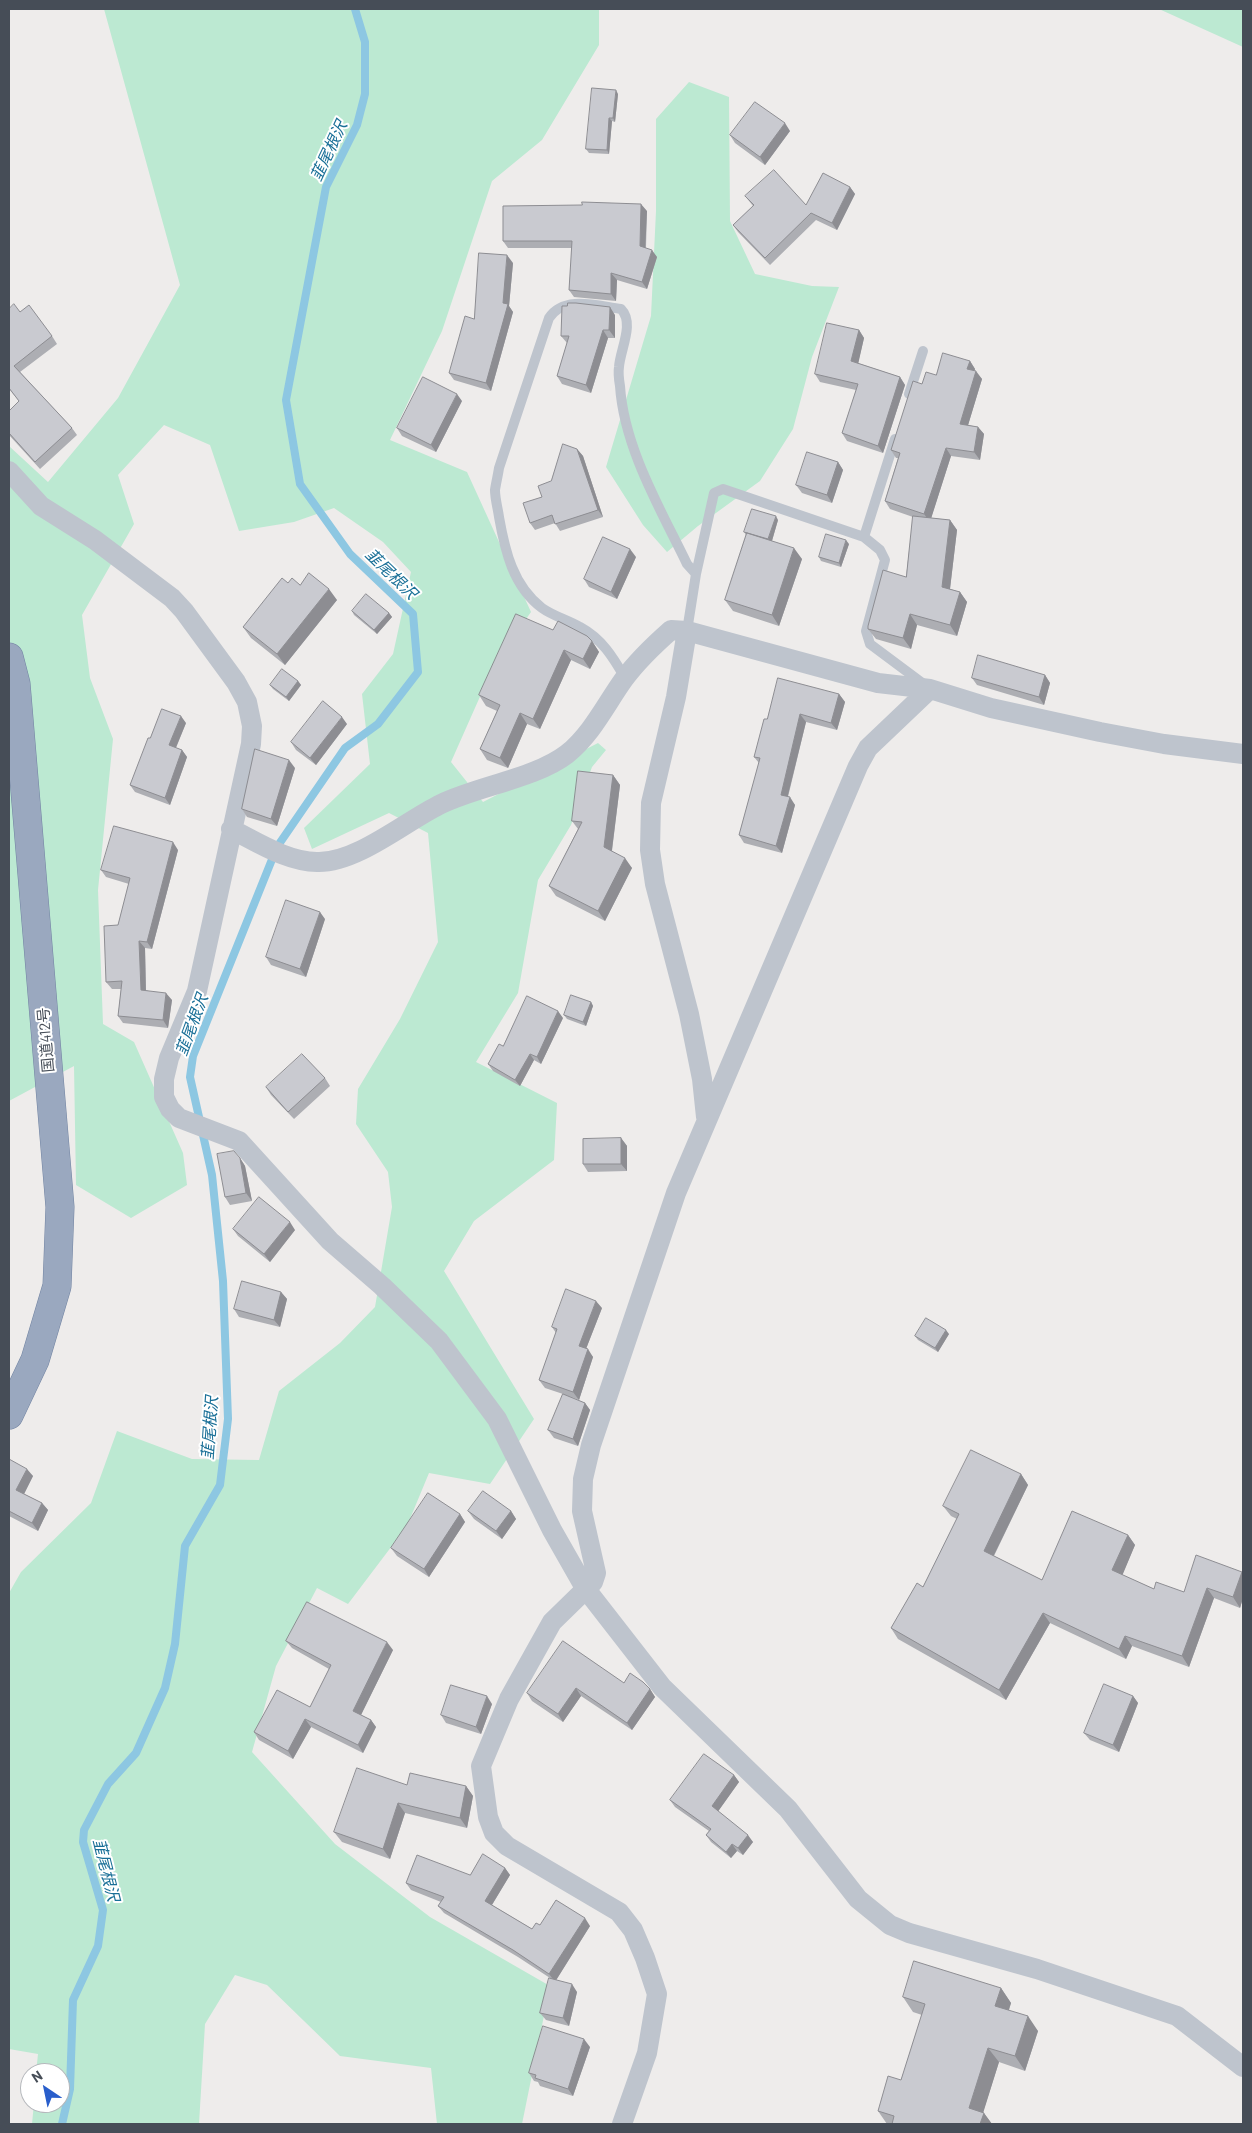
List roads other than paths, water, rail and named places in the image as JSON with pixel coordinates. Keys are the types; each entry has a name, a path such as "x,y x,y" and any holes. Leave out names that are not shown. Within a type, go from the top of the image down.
{"highway":[{"name":"国道412号","path":"9,657 16,684 60,1208 57,1286 35,1360 9,1415"}],"street":[{"path":"9,471 41,506 95,540 172,598 236,682 247,702 252,726 251,744 197,991 169,1058 164,1079 164,1097 170,1109 180,1118 239,1141 330,1240 382,1286 439,1342 497,1419 552,1530 585,1588 662,1687 788,1809 858,1899 890,1925 909,1933 1037,1970 1177,2016 1243,2067"},
{"path":"232,829 256,842 292,857 319,862 333,861 351,856 442,804 544,767 566,754 583,739 625,678 647,651 671,630 686,631 878,683 930,689 991,708 1100,732 1164,744 1243,754"},
{"path":"686,631 676,697 652,802 649,832 654,884 689,1014 702,1079 706,1119"},
{"path":"622,2124 647,2053 657,1994 645,1958 633,1930 619,1912 507,1846 494,1833 488,1817 481,1766 509,1699 552,1622 593,1582 596,1573 582,1511 583,1479 591,1445 676,1193 706,1119 858,766 868,748 930,689"}],"lane":[{"path":"625,678 610,651 595,637 581,627 544,610 535,602 509,565 502,535 495,492 499,468 549,318 555,309 572,303 621,309 625,313 627,322 619,367 624,416 642,472 687,564 696,574"},
{"path":"905,406 923,351"},
{"path":"864,537 899,425"},
{"path":"686,631 696,574 714,494 723,489 864,537 880,550 885,560 866,631 870,644 930,689"}],"waterway":[{"name":"韮尾根沢","path":"62,2124 70,2089 73,2000 98,1946 103,1910 83,1842 84,1830 108,1784 136,1753 165,1688 175,1644 185,1546 220,1485 228,1419 223,1281 212,1175 190,1077 193,1056 277,847 345,748 378,724 418,672 413,614 350,554 300,484 286,400 326,187 357,125 365,94 365,42 355,9"}]}
